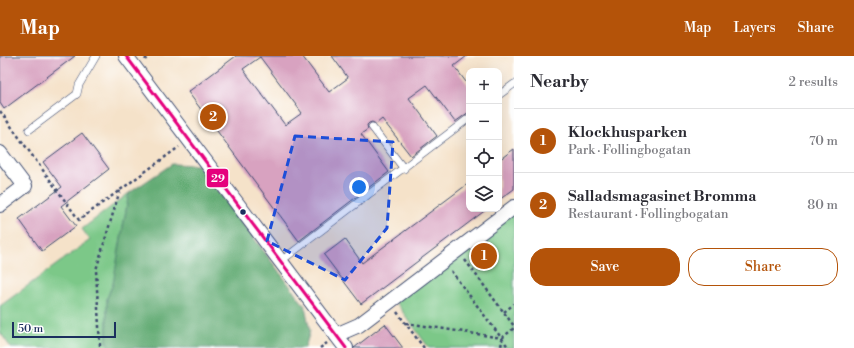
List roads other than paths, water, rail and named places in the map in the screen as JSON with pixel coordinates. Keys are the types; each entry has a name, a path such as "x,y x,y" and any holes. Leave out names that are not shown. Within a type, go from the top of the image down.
{"street":[{"path":"126,56 346,348"},
{"path":"0,153 25,186 0,205"},
{"path":"336,335 358,325 390,302 514,207"}],"lane":[{"path":"29,130 77,94 79,85 96,56"},
{"path":"502,93 514,84"},
{"path":"282,262 466,120"},
{"path":"372,126 404,169"}],"place":[{"name":"Salladsmagasinet Bromma","path":"213,117"},
{"name":"Klockhusparken","path":"484,256"}]}
